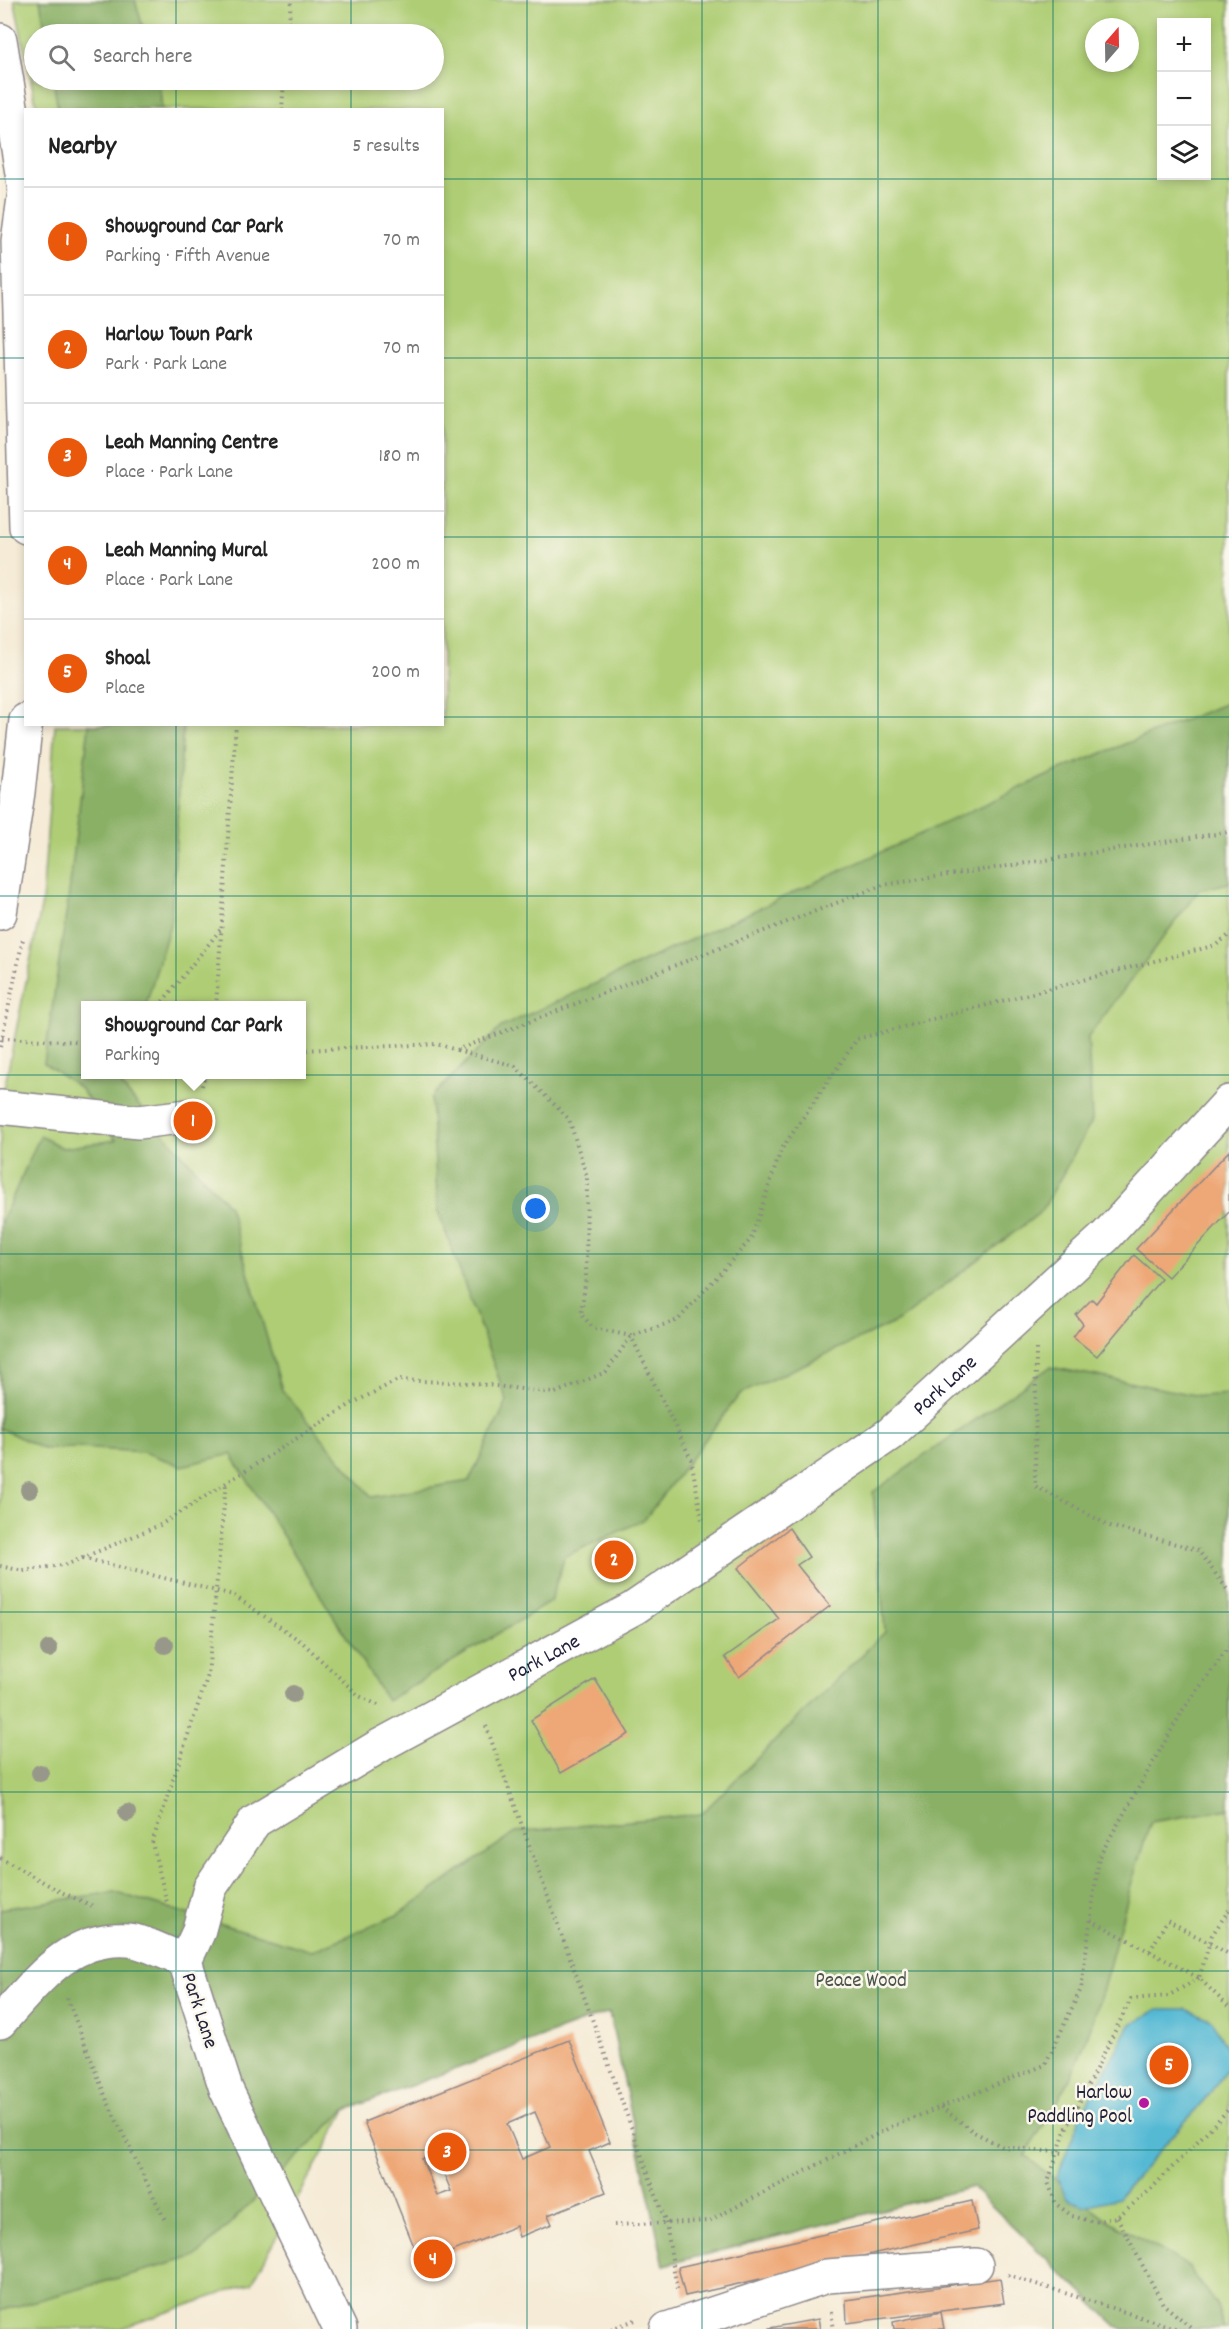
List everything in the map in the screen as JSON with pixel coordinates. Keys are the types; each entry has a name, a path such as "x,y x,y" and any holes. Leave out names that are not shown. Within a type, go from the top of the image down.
{"street":[{"path":"0,40 24,185"},
{"path":"24,198 18,241 24,456"},
{"path":"0,213 18,241"},
{"path":"0,913 25,726"},
{"name":"Park Lane","path":"340,2329 226,2089 192,1947 210,1888 255,1821 419,1724 634,1608 890,1434 1106,1236 1229,1102"},
{"path":"0,1107 139,1122 188,1116"},
{"path":"0,2022 54,1964 83,1946 129,1940 192,1947"},
{"path":"654,2324 827,2276 976,2265"}],"path":[{"path":"289,24 291,0"},
{"path":"282,108 283,90"},
{"path":"216,1001 236,726"},
{"path":"456,1050 883,885 1229,832"},
{"path":"162,1001 221,930"},
{"path":"306,1050 437,1044 515,1066 569,1119 587,1177 586,1277 581,1314 593,1328 630,1336 678,1320 751,1239 781,1150 857,1039 1216,945 1229,935"},
{"path":"2,1038 81,1042"},
{"path":"1036,1301 1035,1486 1110,1526 1198,1550 1229,1592"},
{"path":"0,1566 23,1571 69,1563 160,1525 351,1404 398,1380 470,1383 555,1393 606,1371 630,1336"},
{"path":"630,1336 691,1458 702,1517 699,1564"},
{"path":"192,1947 168,1908 152,1843 208,1675 226,1483"},
{"path":"82,1558 233,1595 302,1642 359,1696 419,1724"},
{"path":"614,2225 709,2221 891,2127 1045,2065 1081,1989 1099,1857 1183,1710 1229,1647"},
{"path":"474,1694 666,2223 677,2292"},
{"path":"1229,1910 1212,1935 1199,1978 1167,1996 1131,1999 1065,2131 1048,2182 1056,2204 1072,2216 1095,2222 1117,2217 1149,2191 1229,2109"},
{"path":"1091,1920 1199,1978 1229,2007"},
{"path":"1150,1951 1167,1920 1229,1954"},
{"path":"54,1964 108,2103 166,2222"},
{"path":"941,2107 974,2132 1003,2146 1066,2153"},
{"path":"1117,2217 1163,2304 1193,2329"},
{"path":"976,2265 1178,2329"},
{"path":"611,2329 654,2324"}],"green space":[{"path":"14,0 1229,0 1229,2329 1124,2329 1117,2326 972,2187 664,2265 609,2012 346,2110 252,2283 119,2329 0,2329 0,1109 42,903 55,726 444,726 444,108 37,108 33,90 444,90 444,24 24,24 24,47"},
{"path":"40,0 135,0 142,24 44,24"},
{"path":"55,90 160,90 162,108 58,108"},
{"path":"1229,702 1229,883 1199,890 1088,1037 1092,1121 1042,1211 898,1321 740,1394 644,1520 565,1556 550,1602 387,1701 231,1454 182,1466 143,1452 79,1448 43,1449 0,1428 0,1225 40,1136 63,1148 116,1140 81,1089 44,1063 68,901 89,726 183,726 171,921 147,1001 81,1001 81,1079 124,1079 122,1087 229,1206 282,1390 372,1497 469,1481 507,1401 438,1211 431,1098 501,1027 1053,773"},
{"name":"Peace Wood","path":"1050,1367 1200,1396 1229,1394 1229,1809 1151,1822 1131,1884 1106,1979 1085,2042 1062,2093 1025,2156 1108,2220 1188,2266 1217,2306 1224,2329 1124,2329 1117,2326 972,2187 664,2265 609,2012 345,2110 197,2256 0,2311 0,1909 114,1892 312,1951 397,1915 516,1832 701,1814 885,1632 873,1492"}],"water":[{"name":"Harlow Paddling Pool","path":"1158,2009 1186,2009 1211,2019 1229,2051 1227,2068 1210,2093 1118,2198 1085,2206 1067,2199 1057,2177 1082,2113 1130,2025"}],"building":[{"path":"1229,1151 1229,1212 1168,1277 1136,1249"},
{"path":"1134,1255 1161,1279 1097,1356 1073,1337 1083,1324 1076,1315 1092,1299 1096,1303"},
{"path":"789,1528 809,1557 797,1565 830,1606 739,1677 725,1657 779,1619 738,1568"},
{"path":"595,1679 629,1734 561,1773 531,1720"},
{"path":"569,2040 610,2142 589,2151 606,2192 548,2215 552,2224 519,2237 516,2226 421,2264 364,2122","holes":["535,2112 550,2147 522,2159 507,2124","436,2154 451,2191 437,2196 422,2159"]},
{"path":"972,2201 978,2230 685,2296 678,2267"},
{"path":"1000,2278 1004,2303 847,2323 846,2300"},
{"path":"941,2312 944,2329 894,2329 893,2322"},
{"path":"818,2319 820,2329 769,2329 769,2328"}],"place":[{"name":"Showground Car Park","path":"193,1121"},
{"name":"Harlow Town Park","path":"614,1560"},
{"name":"Shoal","path":"1169,2065"},
{"name":"Harlow Paddling Pool","path":"1144,2103"},
{"name":"Leah Manning Centre","path":"447,2152"},
{"name":"Leah Manning Mural","path":"433,2259"}]}
